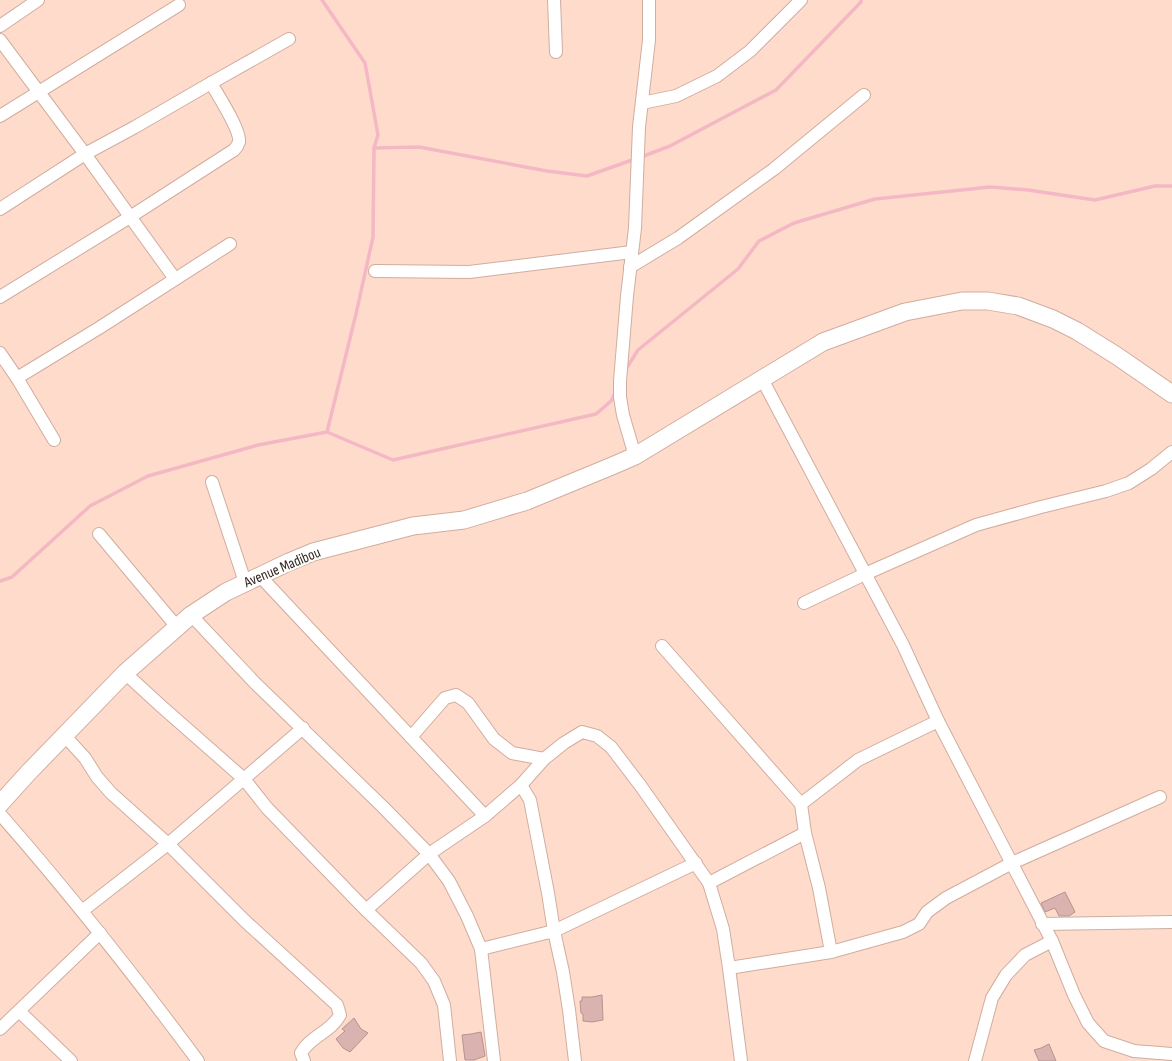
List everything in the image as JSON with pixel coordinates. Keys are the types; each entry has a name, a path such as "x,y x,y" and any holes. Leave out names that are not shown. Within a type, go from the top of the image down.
{"street":[{"path":"0,26 38,0"},
{"path":"554,0 556,52"},
{"path":"635,456 623,415 620,397 621,366 635,228 639,128 649,40 649,0"},
{"path":"642,103 676,96 717,76 750,51 801,0"},
{"path":"0,116 178,6"},
{"path":"0,208 85,154 289,39"},
{"path":"0,40 85,154 175,279"},
{"path":"0,297 130,217 234,150 239,143 236,128 211,83"},
{"path":"630,267 678,238 774,169 864,95"},
{"path":"17,378 230,244"},
{"path":"375,271 469,272 632,252"},
{"name":"Avenue Madibou","path":"0,804 64,735 125,673 191,616 220,596 252,578 313,552 413,526 464,520 527,501 635,456 822,342 898,315 919,309 962,301 988,301 1018,306 1053,319 1077,331 1117,356 1172,394"},
{"path":"0,354 17,378 54,440"},
{"path":"762,379 903,646 938,721 1052,941 1074,995 1088,1023 1104,1041 1134,1051 1172,1054"},
{"path":"804,602 976,525 1106,491 1129,483 1151,469 1172,452"},
{"path":"212,482 252,578 411,737 485,816"},
{"path":"99,534 177,627"},
{"path":"191,616 254,682 303,728 429,854 449,881 467,916 481,949 494,1061"},
{"path":"662,646 801,804 805,833 819,888 831,952"},
{"path":"125,673 244,779 267,808 366,910 421,964 434,980 444,1005 450,1061"},
{"path":"411,737 445,698 456,695 468,703 494,739 512,754 544,759"},
{"path":"801,804 858,760 938,721"},
{"path":"82,911 168,844 303,728"},
{"path":"366,910 429,854 485,816 522,784 544,759 564,743 582,732 598,736 610,747 640,785 709,883 723,929 741,1061"},
{"path":"64,735 85,758 97,777 111,793 168,844 245,921 337,1005 340,1015 336,1022 305,1046 301,1053 304,1061"},
{"path":"522,784 530,800 548,893 563,972 575,1061"},
{"path":"729,968 831,952 903,932 919,924 927,912 946,898 1012,863 1160,798"},
{"path":"0,814 44,864 100,932 198,1061"},
{"path":"709,883 805,833"},
{"path":"481,949 554,931 696,863"},
{"path":"1042,924 1172,922"},
{"path":"0,1029 100,932"},
{"path":"974,1061 992,998 1006,975 1025,955 1052,941"},
{"path":"19,1011 71,1061"}],"building":[{"path":"1065,892 1075,912 1069,916 1059,916 1055,908 1045,912 1041,903"},
{"path":"602,995 603,1020 592,1022 583,1021 580,1001 582,1001 582,997"},
{"path":"354,1018 361,1029 368,1033 350,1052 343,1048 336,1039 345,1031 342,1029"},
{"path":"481,1032 485,1056 474,1060 465,1060 462,1035"},
{"path":"1049,1044 1056,1061 1039,1061 1034,1050"}],"waterway":[{"path":"322,0 365,63 378,135 374,148"},
{"path":"641,157 670,146 776,90 861,2 861,0"},
{"path":"327,432 373,237 374,148 419,147 547,171 587,176 635,159"},
{"path":"626,369 638,350 738,269 759,241 794,223 875,199 990,187 1028,190 1095,200 1155,186 1172,186"},
{"path":"0,581 12,577 90,506 148,476 258,445 327,432 393,460 596,414 611,401 616,391"}]}
